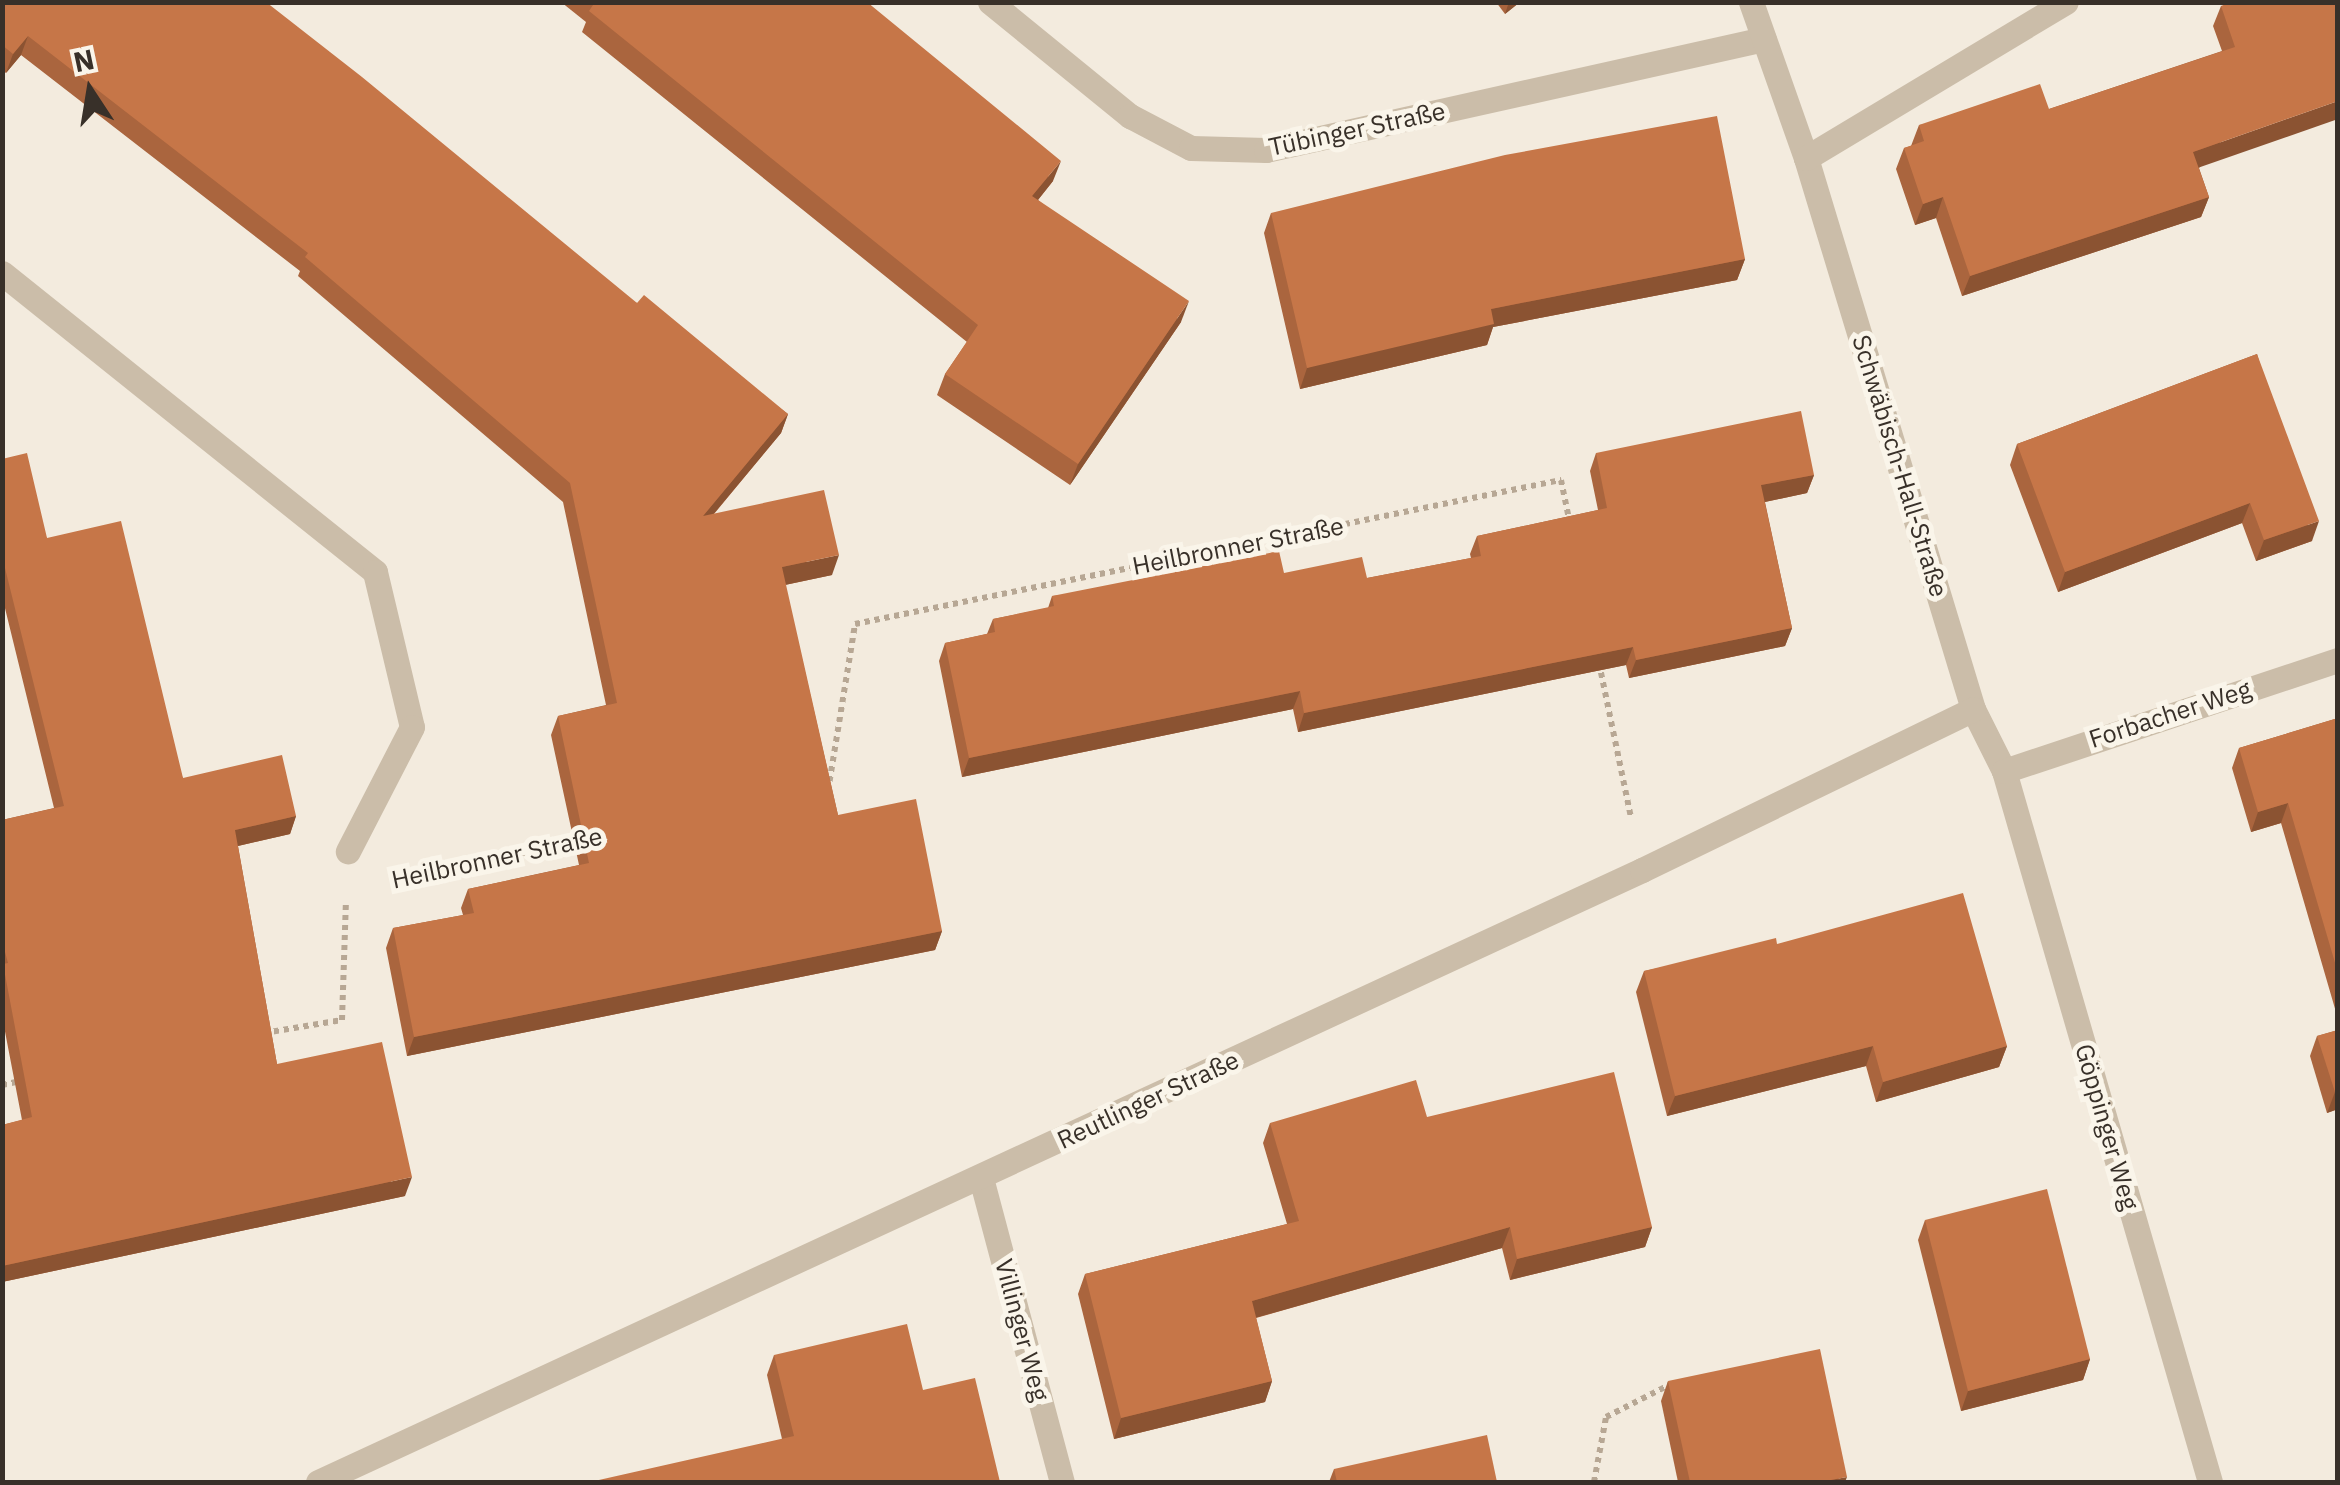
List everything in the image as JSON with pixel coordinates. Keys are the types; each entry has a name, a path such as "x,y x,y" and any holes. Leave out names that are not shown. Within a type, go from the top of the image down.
{"street":[{"name":"Tübinger Straße","path":"990,2 1130,116 1191,148 1266,150 1764,39"},
{"name":"Schwäbisch-Hall-Straße","path":"1751,2 1806,158 1973,709 2004,770"},
{"path":"1806,158 2066,2"},
{"path":"2,272 375,572 412,727 348,851"},
{"name":"Forbacher Weg","path":"2004,770 2338,660"},
{"name":"Reutlinger Straße","path":"318,1482 1642,870 1973,709"},
{"name":"Göppinger Weg","path":"2004,770 2210,1482"},
{"name":"Villinger Weg","path":"982,1178 1062,1482"}],"path":[{"name":"Heilbronner Straße","path":"812,794 832,790 855,624 1562,480 1572,530"},
{"path":"1598,658 1642,870"},
{"name":"Heilbronner Straße","path":"385,881 599,838"},
{"path":"252,1035 342,1020 346,889"},
{"path":"2,1086 38,1078"},
{"path":"1594,1482 1606,1417 1669,1385"}],"building":[{"path":"2,2 266,2 637,303 644,295 788,414 703,516 824,490 839,555 782,567 838,815 916,799 942,931 414,1037 393,928 474,913 468,889 589,863 558,716 617,703 570,483 305,257 308,253 28,36 13,54 2,45"},
{"path":"595,2 867,2 1061,161 1032,196 1189,301 1078,464 945,374 978,325 589,11"},
{"path":"2231,2 2338,2 2338,101 2193,152 2209,197 1970,276 1943,197 1923,204 1904,148 1924,141 1919,125 2040,84 2049,109 2235,47 2221,6"},
{"path":"1717,116 1745,259 1491,309 1494,324 1307,368 1271,213 1505,155"},
{"path":"2257,354 2319,521 2264,540 2250,503 2065,572 2017,444"},
{"path":"1801,411 1814,475 1761,485 1792,628 1636,660 1633,647 1304,713 1300,691 969,758 945,643 995,632 993,619 1054,606 1052,596 1279,551 1284,573 1362,557 1367,578 1481,556 1477,536 1607,508 1596,453"},
{"path":"27,453 47,538 121,521 183,778 282,755 296,816 235,830 277,1064 382,1042 412,1177 2,1266 2,1125 32,1117 3,964 8,963 2,941 2,820 64,806 2,556 2,459"},
{"path":"2338,718 2338,973 2288,803 2258,812 2239,748"},
{"path":"1963,893 2007,1046 1883,1082 1873,1046 1675,1096 1644,971 1776,938 1777,944"},
{"path":"2338,1030 2338,1091 2335,1092 2317,1036"},
{"path":"1614,1072 1652,1227 1517,1259 1510,1227 1252,1301 1272,1381 1121,1418 1085,1274 1299,1221 1270,1123 1416,1080 1427,1117"},
{"path":"2047,1189 2090,1359 1968,1391 1925,1220"},
{"path":"907,1324 923,1390 975,1378 1000,1482 590,1482 794,1436 774,1355"},
{"path":"1820,1349 1847,1477 1820,1482 1690,1482 1668,1381"},
{"path":"1487,1435 1497,1482 1337,1482 1334,1469"}]}
